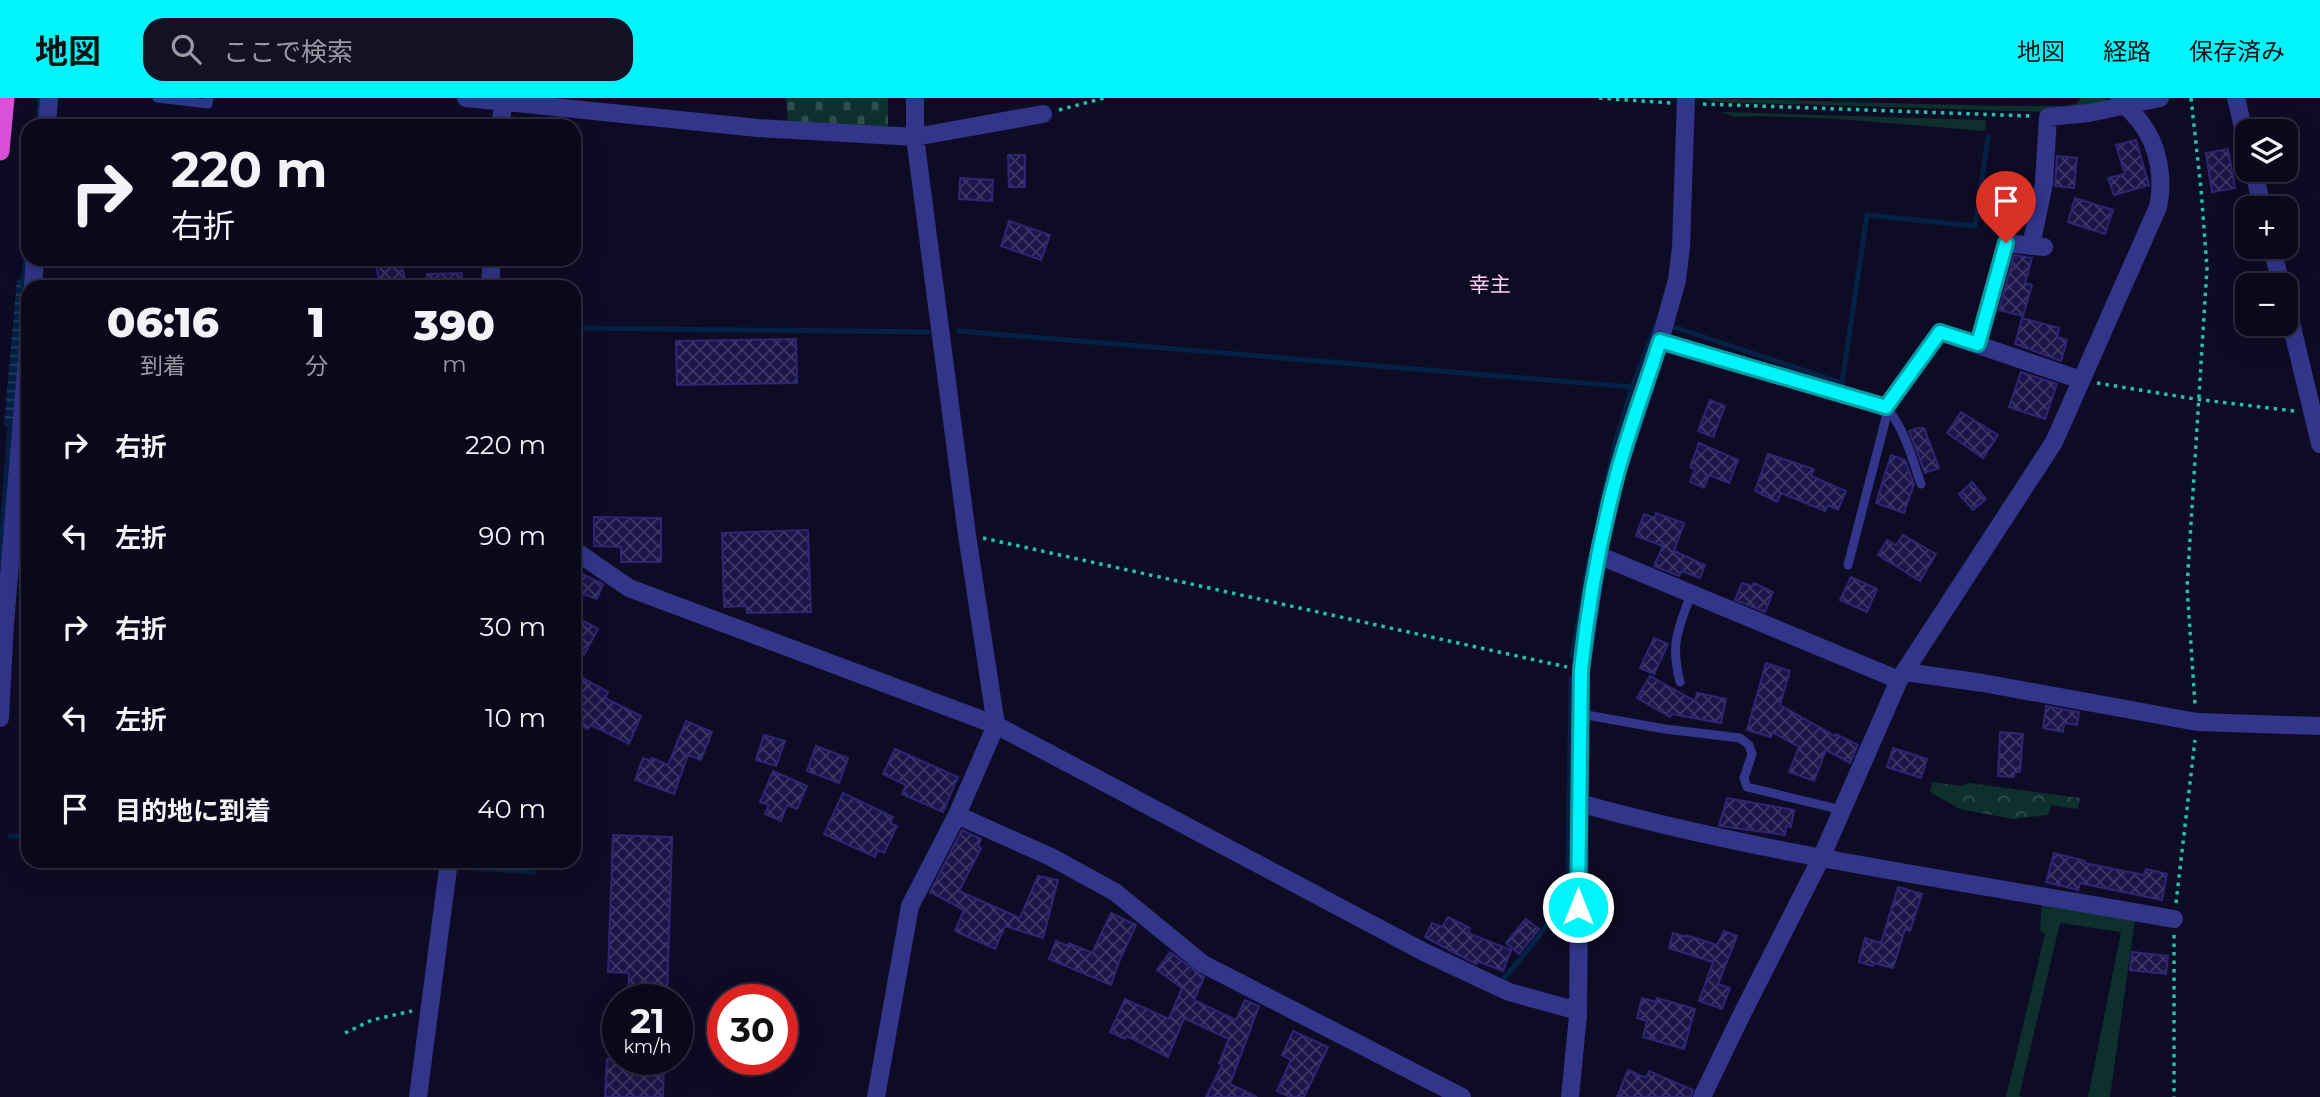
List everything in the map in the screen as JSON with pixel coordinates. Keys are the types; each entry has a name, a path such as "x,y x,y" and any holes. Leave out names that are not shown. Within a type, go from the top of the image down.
{"highway":[{"path":"0,151 5,98"}],"street":[{"path":"48,119 49,98"},
{"path":"466,98 758,128 915,137 1043,114"},
{"path":"876,1097 910,906 957,815 996,725 967,535 915,137 915,98"},
{"path":"1978,344 2006,243 2038,246 2048,117 2089,113 2122,101 2160,98"},
{"path":"2236,98 2241,119"},
{"path":"502,119 503,101"},
{"path":"1570,1097 1578,1012 1581,670 1598,555 1617,473 1677,280 1681,247 1686,101"},
{"path":"1702,1097 1821,859 1902,676 2054,442 2158,207 2162,180 2151,139 2142,123 2122,101"},
{"path":"1660,341 1886,407 1940,332 2081,380"},
{"path":"2294,336 2320,444"},
{"path":"0,718 21,431"},
{"path":"581,555 629,588 996,725 1424,952 1509,992 1578,1012"},
{"path":"1598,555 1902,676 1983,683 2197,722 2320,726"},
{"path":"1579,803 1651,823 1821,859 2174,919"},
{"path":"957,815 1051,858 1115,892 1203,964 1462,1097"},
{"path":"418,1097 448,868"}],"lane":[{"path":"157,98 208,103 209,98"},
{"path":"1886,407 1904,434 1921,484"},
{"path":"1848,565 1887,414 1886,407"},
{"path":"1680,682 1674,659 1675,638 1691,594"},
{"path":"1581,714 1665,729 1740,738 1749,745 1752,754 1744,778 1747,787 1842,810"}],"path":[{"path":"1043,114 1104,98"},
{"path":"1599,98 2048,117"},
{"path":"2174,1097 2174,919 2197,722 2187,587 2207,268 2191,98"},
{"path":"2081,380 2197,399 2312,413"},
{"path":"967,535 1581,670"},
{"path":"345,1033 372,1020 429,1008"}],"green space":[{"path":"786,98 888,98 888,129 788,123"},
{"path":"1703,98 2067,106 2078,103 2080,98 2106,98 2104,104 2053,112 1715,102"},
{"path":"1721,112 1986,120 1985,131 1839,119 1735,117"},
{"path":"1932,782 1961,786 1969,783 2080,798 2078,809 2051,805 2048,815 2013,819 1960,809 1930,792"},
{"path":"2042,903 2135,920 2110,1097 2088,1097 2121,932 2060,923 2019,1096 2024,1097 2006,1097 2045,934 2040,931"}],"water":[{"path":"28,277 28,280 21,280 21,364 16,426 4,425 17,280"}],"building":[{"path":"2136,140 2149,185 2114,195 2108,178 2125,174 2116,145"},
{"path":"2228,149 2235,188 2212,192 2206,153"},
{"path":"1008,155 1025,155 1025,187 1009,187"},
{"path":"2057,156 2077,158 2074,188 2055,186"},
{"path":"960,178 993,180 992,201 959,199"},
{"path":"2075,198 2113,210 2105,234 2068,222"},
{"path":"1009,221 1050,235 1041,260 1001,246"},
{"path":"2014,255 2032,258 2025,283 2032,285 2023,316 1999,310"},
{"path":"376,266 402,266 405,280 379,280"},
{"path":"462,273 462,280 427,280 427,274"},
{"path":"2022,318 2059,328 2057,337 2067,340 2061,361 2015,344"},
{"path":"796,339 797,383 677,385 676,341"},
{"path":"2021,372 2057,384 2045,419 2009,407"},
{"path":"1710,400 1725,406 1713,437 1698,431"},
{"path":"1961,412 1998,435 1983,458 1947,433"},
{"path":"1924,428 1939,468 1925,473 1909,431"},
{"path":"1699,443 1738,460 1729,483 1709,475 1704,488 1690,482 1695,469 1690,467"},
{"path":"1768,454 1814,469 1811,476 1846,491 1838,510 1828,505 1825,511 1781,493 1777,502 1755,491"},
{"path":"1891,455 1905,460 1914,484 1904,513 1876,503"},
{"path":"1972,482 1986,499 1973,510 1959,494"},
{"path":"1656,513 1684,523 1674,551 1705,565 1700,578 1682,571 1679,576 1654,566 1663,546 1636,536 1644,514 1655,518"},
{"path":"594,517 661,518 661,562 621,562 621,547 594,546"},
{"path":"808,530 811,612 747,613 746,606 724,607 722,533"},
{"path":"1903,535 1936,554 1920,581 1878,555 1887,540 1896,545"},
{"path":"581,573 603,584 597,599 581,593"},
{"path":"1851,577 1877,589 1867,612 1840,600"},
{"path":"1742,583 1752,586 1754,583 1773,592 1765,612 1735,600"},
{"path":"581,620 598,629 584,655 581,654"},
{"path":"1654,638 1668,644 1654,674 1640,668"},
{"path":"1766,663 1790,671 1780,705 1835,736 1836,734 1858,745 1850,763 1826,750 1814,781 1789,772 1799,747 1772,732 1771,737 1747,730"},
{"path":"1650,676 1695,701 1697,693 1726,699 1721,723 1672,714 1670,717 1637,698"},
{"path":"581,677 608,692 605,698 641,716 629,744 591,725 588,729 581,726"},
{"path":"2046,706 2079,712 2077,725 2064,723 2063,732 2043,728"},
{"path":"686,721 712,732 701,760 688,755 674,794 635,780 643,758 651,761 652,758 668,765"},
{"path":"2000,732 2023,734 2020,772 2014,772 2014,777 1998,776"},
{"path":"764,735 785,741 776,766 756,760"},
{"path":"816,746 848,758 839,783 807,771"},
{"path":"1893,748 1927,759 1921,778 1887,767"},
{"path":"895,749 958,777 943,812 902,794 906,785 883,774"},
{"path":"773,771 807,786 797,809 787,805 781,821 765,814 769,805 760,802"},
{"path":"843,793 893,817 890,823 897,826 884,853 878,850 875,857 824,834"},
{"path":"1727,798 1794,810 1791,827 1786,826 1785,835 1719,826"},
{"path":"962,830 981,839 978,847 981,848 959,891 1020,918 1038,876 1058,880 1043,938 1005,926 995,949 955,931 964,910 930,892"},
{"path":"613,835 672,837 667,984 629,984 629,973 608,972"},
{"path":"2054,853 2085,863 2144,875 2146,869 2167,874 2162,900 2080,883 2078,890 2046,882"},
{"path":"1898,887 1922,894 1910,931 1905,929 1893,968 1859,962 1865,938 1881,943"},
{"path":"1111,913 1136,925 1111,985 1049,959 1056,941 1068,946 1069,943 1092,953"},
{"path":"1448,917 1470,928 1468,933 1511,950 1503,971 1477,961 1476,964 1425,937 1432,923 1442,927"},
{"path":"1526,919 1539,929 1519,954 1506,943"},
{"path":"1724,931 1737,936 1718,984 1730,988 1722,1009 1699,1001 1713,962 1669,948 1673,933 1717,945"},
{"path":"1170,952 1204,977 1194,1000 1236,1020 1245,1000 1259,1006 1230,1084 1257,1097 1206,1097 1222,1065 1219,1063 1229,1039 1184,1018 1168,1057 1127,1036 1125,1039 1110,1032 1125,999 1169,1019 1182,988 1157,970"},
{"path":"2132,952 2168,956 2166,974 2130,970"},
{"path":"1642,998 1656,1002 1657,998 1695,1009 1684,1049 1643,1037 1647,1021 1637,1018"},
{"path":"1293,1031 1328,1047 1304,1097 1290,1097 1277,1091 1291,1060 1282,1055"},
{"path":"1628,1070 1646,1078 1649,1071 1693,1090 1691,1097 1617,1097"},
{"path":"606,1075 664,1075 663,1097 605,1097"}],"waterway":[{"path":"38,119 40,98"},
{"path":"1674,327 1842,383 1867,215 1975,226 1988,137"},
{"path":"23,280 25,266"},
{"path":"959,331 1632,387 1657,323"},
{"path":"581,328 928,332"},
{"path":"1600,508 1632,387"},
{"path":"0,564 10,421"},
{"path":"1572,656 1589,559"},
{"path":"1502,981 1550,919 1564,891 1568,876 1571,678"},
{"path":"10,836 21,837"},
{"path":"475,868 533,872 533,868"}],"district":[{"name":"幸主","path":"1490,285"}],"route":[{"path":"1578,907 1581,670 1584,643 1598,555 1617,473 1660,341 1886,407 1940,332 1978,344 2006,243"}]}
